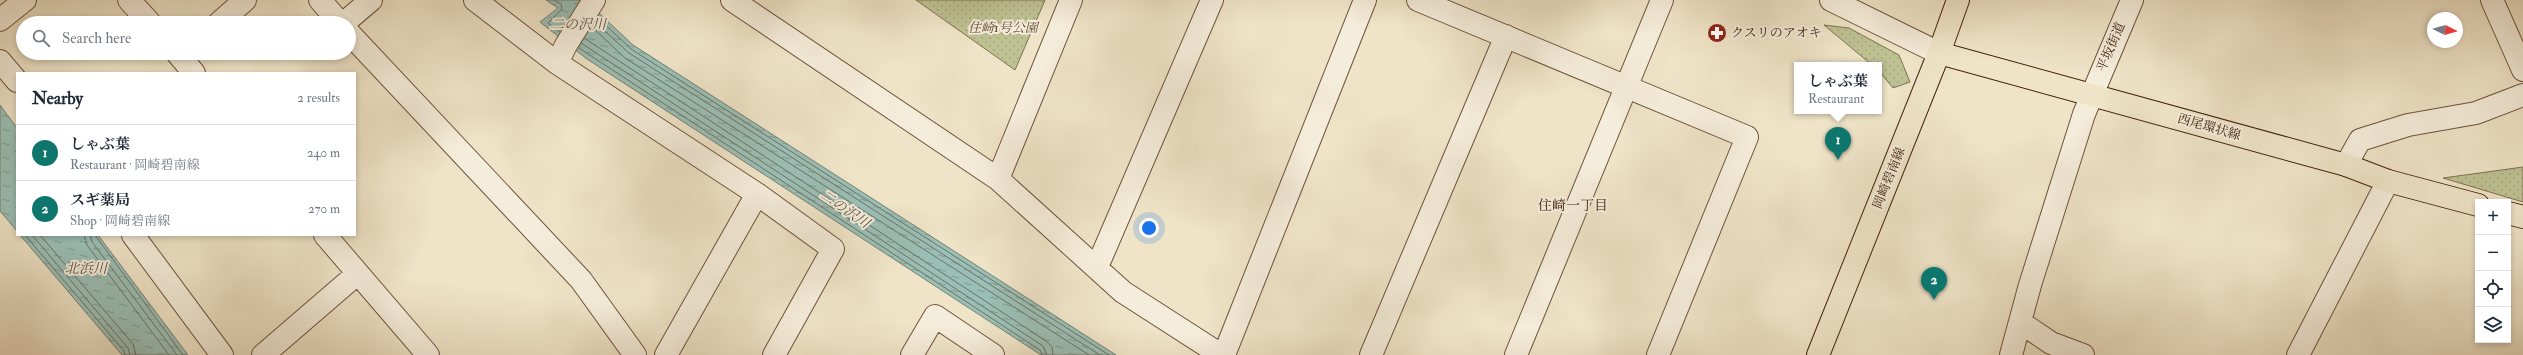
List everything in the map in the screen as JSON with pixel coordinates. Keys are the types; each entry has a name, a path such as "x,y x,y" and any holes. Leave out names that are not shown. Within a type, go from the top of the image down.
{"main road":[{"name":"岡崎碧南線","path":"1818,355 1939,53 1958,0"},
{"name":"西尾環状線","path":"1939,53 2346,165 2388,181 2475,204"},
{"path":"2511,214 2523,217"}],"street":[{"path":"0,20 25,0"},
{"path":"129,0 144,16"},
{"path":"227,16 245,0"},
{"path":"320,0 334,16"},
{"path":"352,16 371,0"},
{"path":"475,0 561,54 833,250 774,355"},
{"path":"561,54 594,0"},
{"path":"732,0 998,179 1097,267 1122,292 1221,355"},
{"path":"998,179 1071,0"},
{"path":"1097,267 1212,0"},
{"path":"1224,355 1365,0"},
{"path":"1418,0 1747,137 1658,355"},
{"path":"1516,355 1662,0"},
{"path":"1831,0 1939,53"},
{"name":"平坂街道","path":"2011,355 2030,285 2091,94 2132,0"},
{"path":"2492,0 2523,70"},
{"path":"1371,355 1506,36"},
{"path":"356,40 581,280 635,355"},
{"path":"0,61 16,80"},
{"path":"2346,165 2360,140 2408,125 2476,113 2523,95"},
{"path":"2298,355 2388,181"},
{"path":"666,355 757,194"},
{"path":"134,236 222,355"},
{"path":"326,236 428,355"},
{"path":"263,355 357,274"},
{"path":"912,355 935,316 993,355"},
{"path":"2020,322 2051,343 2084,355"}],"green space":[{"name":"住崎1号公園","path":"916,0 1045,0 1015,70"},
{"path":"1824,25 1849,28 1899,55 1910,82 1893,88 1882,75 1882,62 1868,62"},
{"path":"2523,167 2523,202 2443,178"}],"water":[{"name":"二の沢川","path":"546,0 585,0 633,45 1116,355 1041,355 587,59 540,22 558,8"},
{"path":"0,105 16,127 16,230 0,211"},
{"name":"北浜川","path":"21,236 99,236 188,355 122,355"}],"place":[{"name":"クスリのアオキ","path":"1717,33"},
{"name":"しゃぶ葉","path":"1838,160"},
{"name":"スギ薬局","path":"1934,300"}],"district":[{"name":"住崎一丁目","path":"1573,205"}]}
